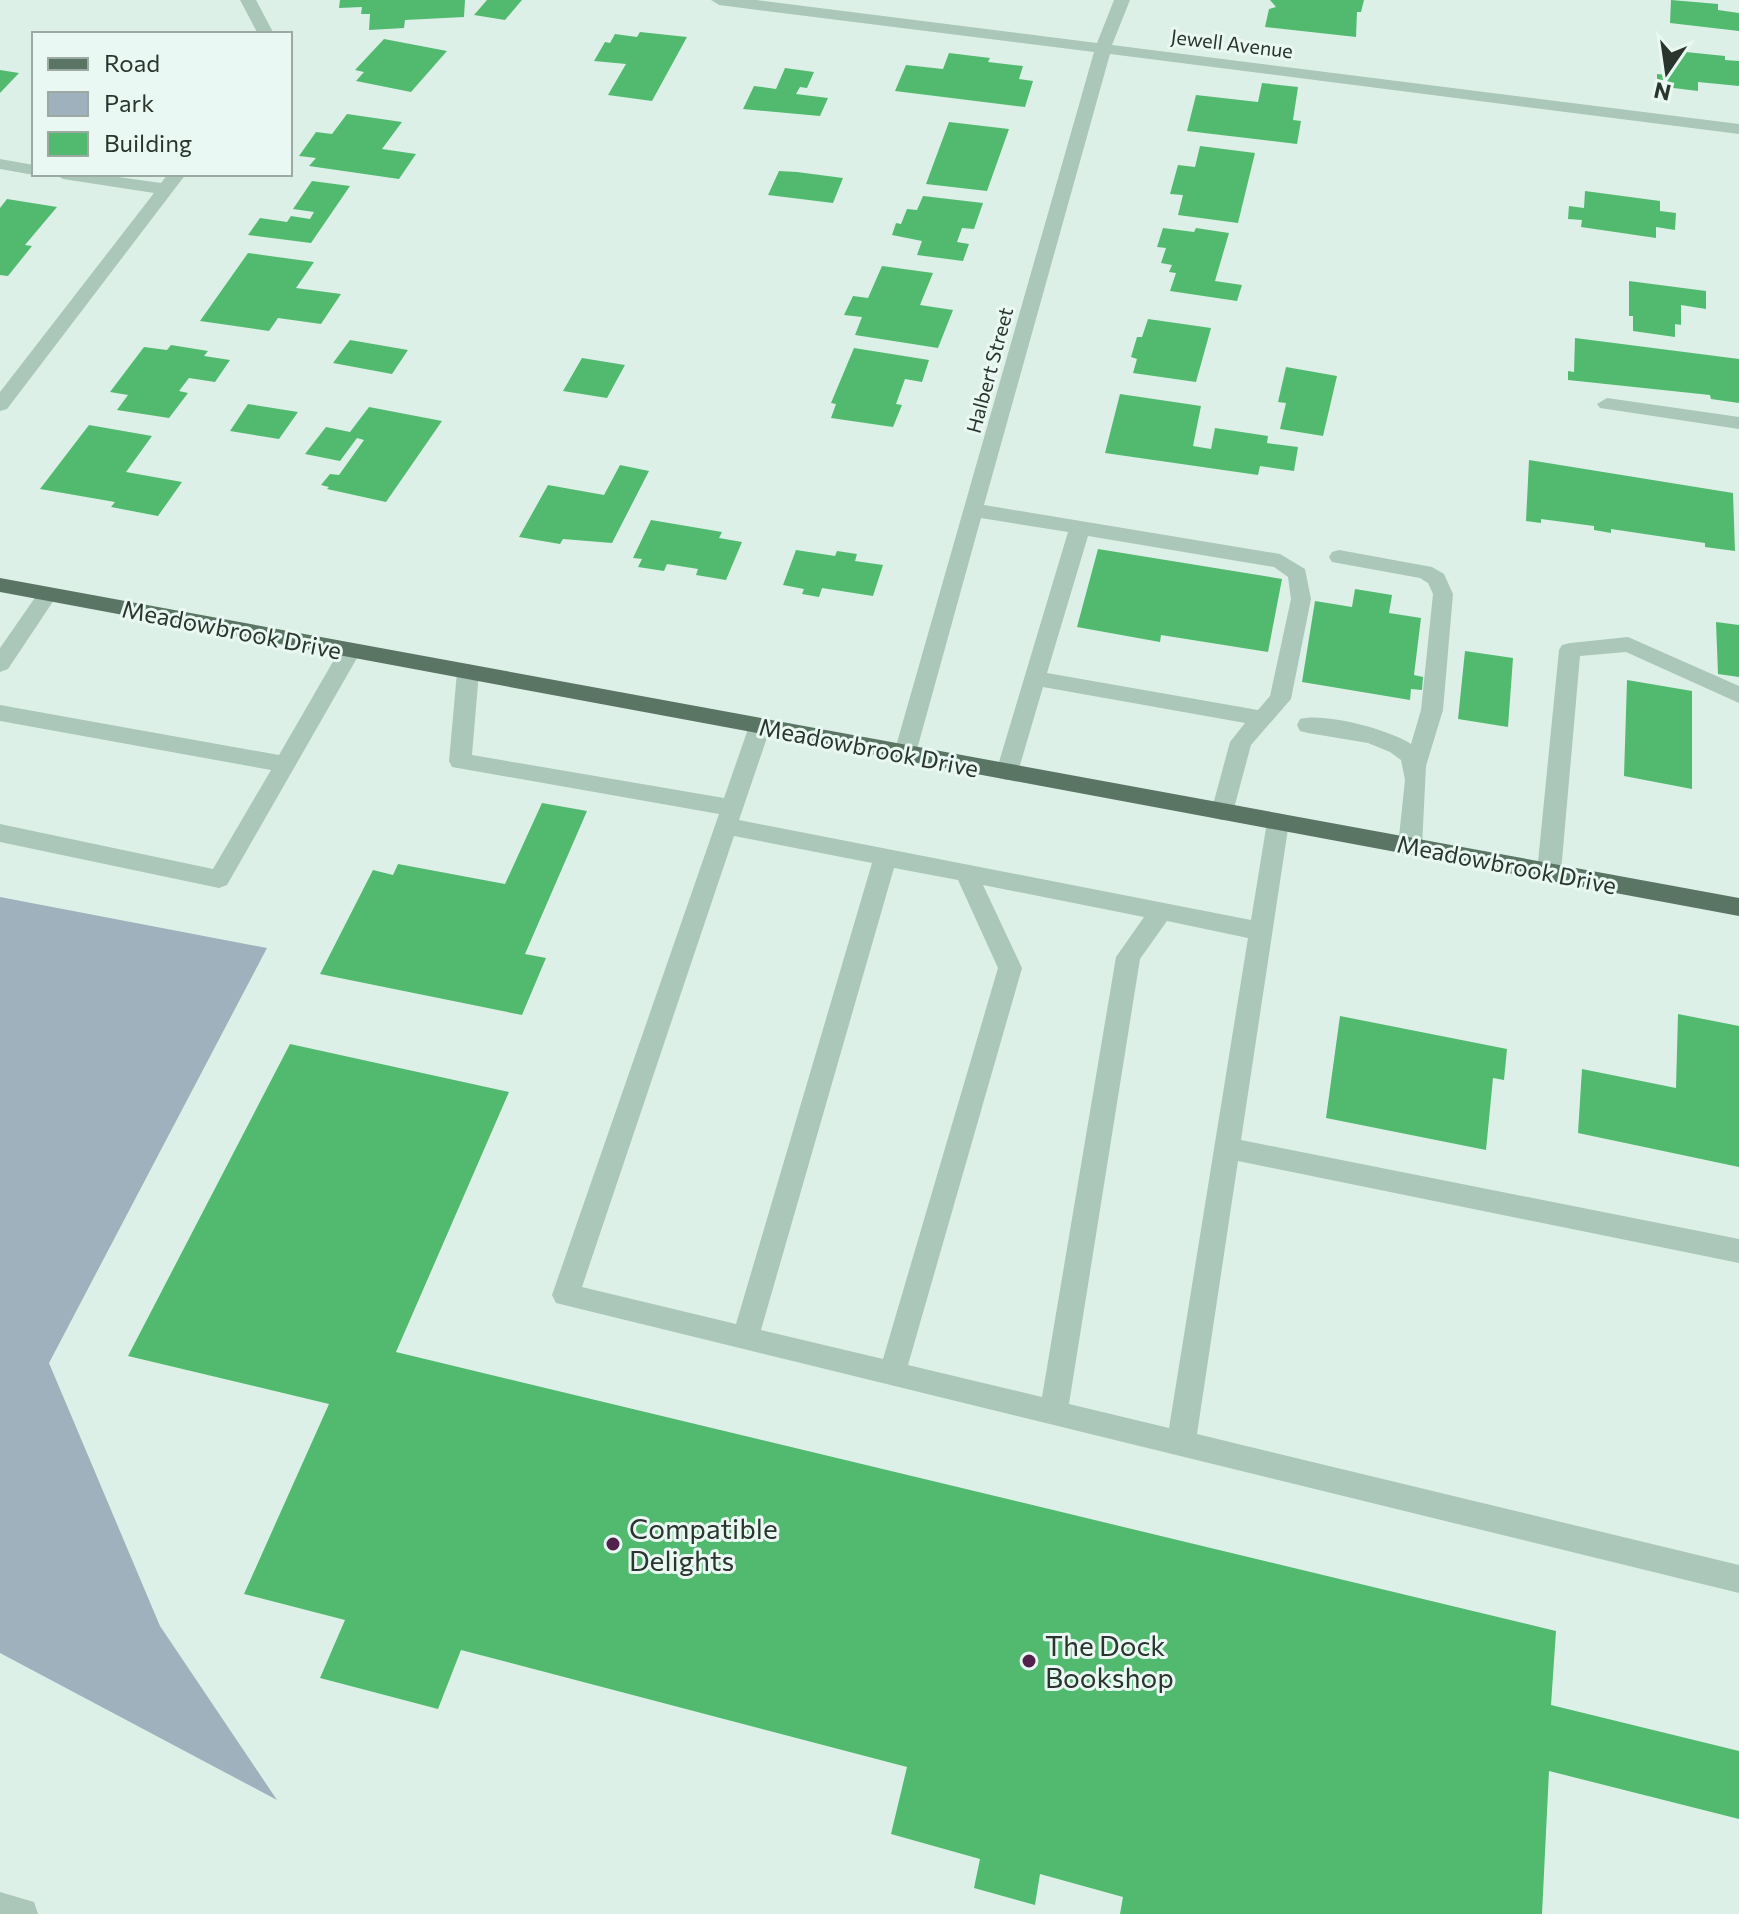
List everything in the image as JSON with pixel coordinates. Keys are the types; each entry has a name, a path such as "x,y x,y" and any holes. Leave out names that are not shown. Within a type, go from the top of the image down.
{"main road":[{"name":"Meadowbrook Drive","path":"0,585 1739,907"}],"street":[{"path":"248,0 265,32"},
{"name":"Jewell Avenue","path":"719,0 1739,129"},
{"name":"Halbert Street","path":"905,753 1103,49 1122,0"},
{"path":"0,164 32,170"},
{"path":"76,176 164,189"},
{"path":"0,405 175,176"},
{"path":"1607,404 1739,423"},
{"path":"973,510 1280,561 1298,574 1301,599 1280,699 1241,742 1222,812"},
{"path":"1007,772 1080,527"},
{"path":"1339,557 1425,572 1437,579 1443,594 1432,710 1416,765 1410,846"},
{"path":"0,664 48,594"},
{"path":"1549,872 1570,650 1628,644 1739,695"},
{"path":"0,833 219,879 350,651"},
{"path":"468,672 460,761 728,817 885,857 1262,931"},
{"path":"1035,678 1260,718"},
{"path":"0,713 285,764"},
{"path":"1308,725 1390,741 1406,751 1416,765"},
{"path":"760,726 566,1295 1739,1579"},
{"path":"1181,1444 1278,822"},
{"path":"745,1338 885,857"},
{"path":"892,1374 1010,968 966,873"},
{"path":"1053,1413 1128,957 1161,911"},
{"path":"1228,1148 1739,1251"},
{"path":"0,1908 22,1914"}],"green space":[{"path":"0,897 267,948 49,1363 160,1626 277,1800 0,1653"}],"building":[{"path":"340,0 465,0 464,17 405,20 404,28 369,30 370,14 361,14 362,7 339,8"},
{"path":"487,0 522,0 505,20 474,15"},
{"path":"1270,0 1364,0 1361,12 1357,12 1356,37 1265,27 1269,9 1276,7"},
{"path":"1671,0 1718,4 1718,10 1739,13 1739,31 1670,23"},
{"path":"640,32 687,37 652,101 608,95 626,64 594,61 605,42 610,43 615,34 637,37"},
{"path":"384,39 447,51 411,92 356,81 364,72 355,70"},
{"path":"1666,50 1725,56 1725,60 1739,61 1739,86 1698,82 1698,91 1657,86 1657,74 1666,75"},
{"path":"949,53 1023,66 1019,79 1033,81 1025,107 895,91 906,65 943,69"},
{"path":"785,68 814,72 807,88 800,87 796,94 828,98 820,116 743,109 754,86 776,89"},
{"path":"0,70 19,73 0,93"},
{"path":"1262,83 1298,87 1293,120 1301,121 1297,144 1187,131 1196,95 1258,102"},
{"path":"347,114 402,122 382,149 416,154 399,179 309,166 316,158 299,156 316,132 332,134"},
{"path":"949,122 1009,129 987,191 926,184"},
{"path":"1200,146 1255,153 1238,223 1178,215 1183,195 1170,194 1178,165 1195,167"},
{"path":"779,171 843,178 833,203 768,195"},
{"path":"312,181 350,186 311,243 248,235 260,218 287,222 291,216 310,219 314,212 293,209"},
{"path":"1585,191 1660,201 1660,211 1676,213 1675,230 1656,227 1656,238 1581,227 1582,220 1568,219 1569,206 1584,208"},
{"path":"923,196 983,203 974,229 962,228 957,242 969,244 963,261 917,255 922,241 892,235 896,223 901,224 907,209 917,210"},
{"path":"7,199 57,207 25,245 32,246 8,276 0,275 0,208"},
{"path":"1163,228 1194,232 1196,228 1229,233 1215,281 1242,285 1237,301 1170,291 1176,273 1169,272 1172,265 1161,263 1166,248 1157,247"},
{"path":"248,253 314,262 296,288 341,294 321,324 278,318 269,331 200,321"},
{"path":"882,266 933,273 920,305 953,310 938,348 855,335 862,317 844,315 853,296 868,298"},
{"path":"1629,281 1706,291 1706,309 1681,305 1681,325 1675,324 1675,337 1633,331 1633,316 1629,316"},
{"path":"1148,319 1211,328 1196,382 1133,373 1137,359 1131,357 1137,337 1142,337"},
{"path":"1575,338 1739,359 1739,403 1711,399 1710,395 1568,380 1568,371 1574,372"},
{"path":"350,340 408,350 392,374 333,363"},
{"path":"171,345 208,351 204,356 230,360 215,382 189,378 179,391 188,393 169,418 117,410 128,395 110,392 144,347 167,350"},
{"path":"854,348 929,360 922,382 905,379 896,404 902,405 893,427 831,418 836,404 831,403"},
{"path":"582,358 625,365 607,398 563,391"},
{"path":"1286,367 1337,376 1323,436 1280,429 1286,403 1278,402"},
{"path":"1120,394 1201,406 1193,446 1211,449 1215,428 1268,436 1267,443 1298,447 1294,471 1260,466 1258,475 1105,453"},
{"path":"248,404 298,412 279,439 230,431"},
{"path":"369,407 442,421 386,502 321,485 330,474 339,475 364,440 357,438 340,461 305,454 326,427 350,432"},
{"path":"89,425 152,436 126,472 182,482 158,516 111,507 115,502 40,489"},
{"path":"1529,460 1733,493 1735,551 1705,547 1705,543 1611,529 1611,533 1594,530 1594,526 1541,519 1541,523 1526,521"},
{"path":"620,465 649,471 612,543 563,539 560,544 519,537 548,485 604,495"},
{"path":"651,520 722,532 719,538 742,542 726,580 696,575 698,569 667,564 664,571 638,567 642,559 633,558"},
{"path":"1098,549 1282,579 1268,652 1161,635 1160,642 1077,627"},
{"path":"796,550 835,556 837,551 857,554 855,561 883,565 873,596 822,588 819,597 802,594 804,589 783,585"},
{"path":"1355,589 1392,595 1389,613 1421,618 1414,675 1423,677 1422,690 1411,689 1410,700 1302,682 1315,601 1352,607"},
{"path":"1716,622 1739,625 1739,677 1718,674"},
{"path":"1465,651 1513,658 1508,727 1458,719"},
{"path":"1627,680 1692,691 1692,789 1624,776"},
{"path":"542,803 587,811 525,954 546,958 522,1015 320,974 373,870 393,875 398,864 505,884"},
{"path":"1678,1014 1739,1026 1739,1167 1578,1133 1582,1069 1676,1088"},
{"path":"1340,1016 1507,1049 1504,1080 1493,1078 1486,1150 1326,1118"},
{"path":"290,1044 509,1092 396,1352 1556,1631 1551,1705 1739,1751 1739,1819 1549,1771 1542,1914 1120,1914 1123,1897 1040,1874 1035,1905 974,1888 980,1859 891,1834 907,1767 461,1650 438,1709 320,1678 345,1620 244,1594 329,1404 128,1356"}],"place":[{"name":"Compatible Delights","path":"613,1544"},
{"name":"The Dock Bookshop","path":"1029,1661"}]}
